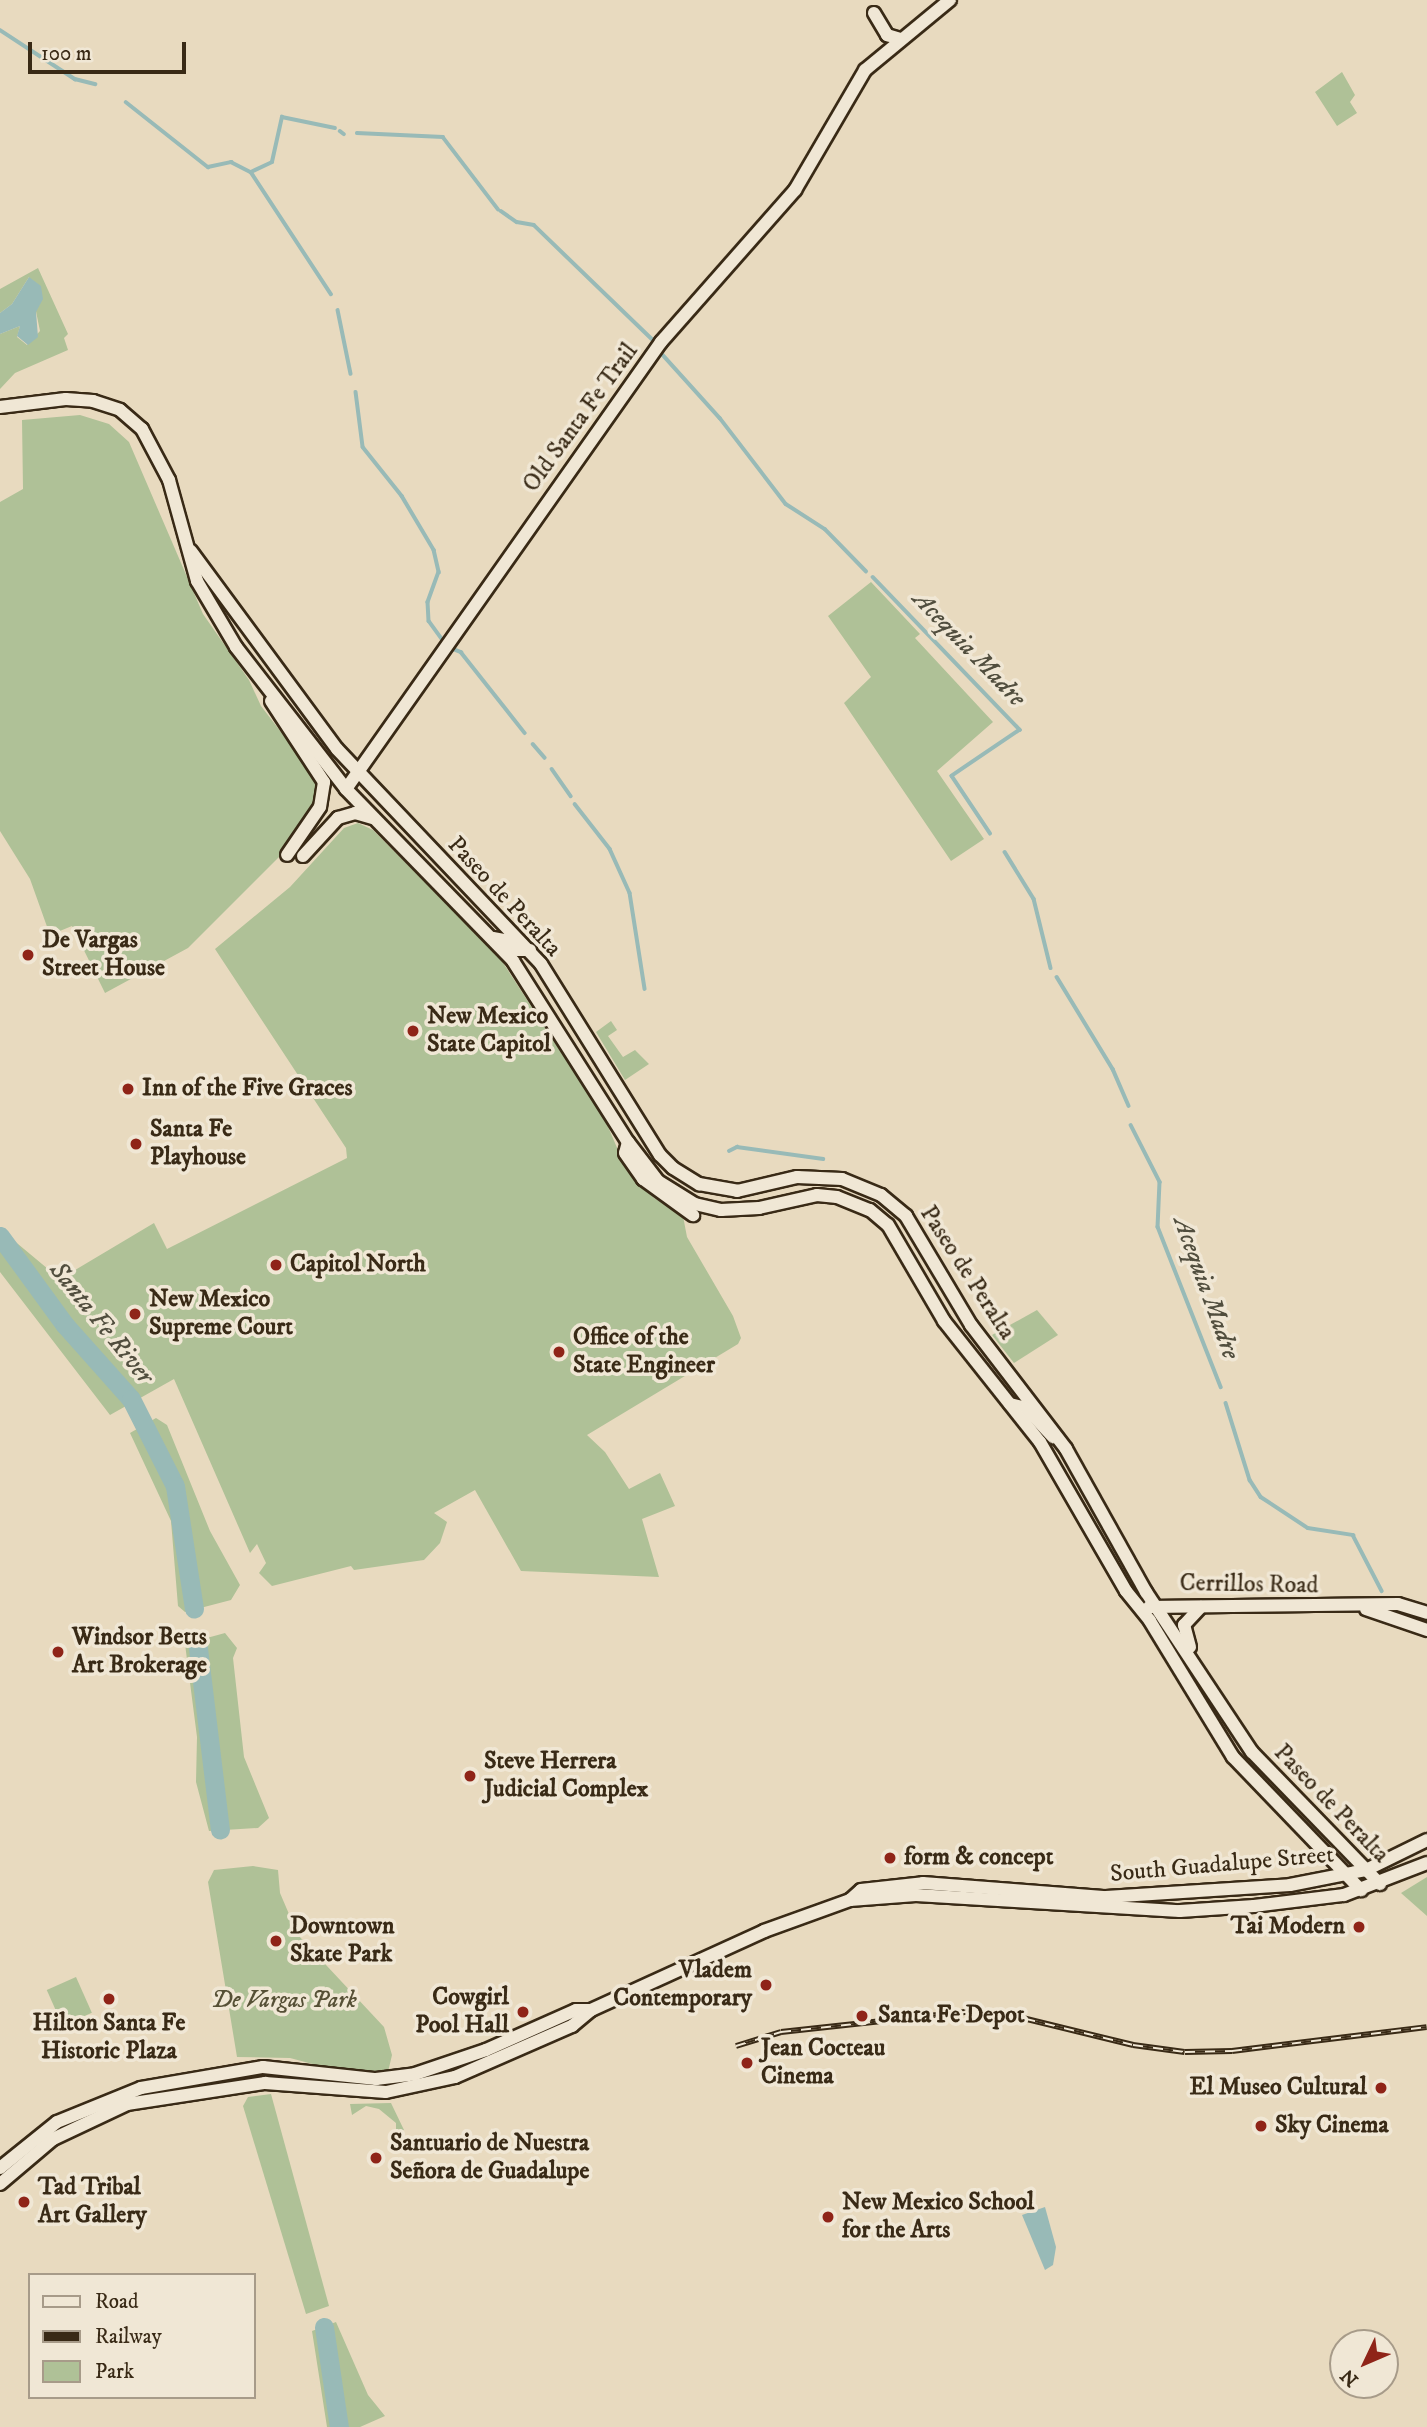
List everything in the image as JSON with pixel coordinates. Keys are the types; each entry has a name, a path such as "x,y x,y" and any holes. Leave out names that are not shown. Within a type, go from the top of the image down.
{"main road":[{"name":"Old Santa Fe Trail","path":"346,789 360,775 508,555 661,342 796,190 858,80 900,39 950,0"},
{"path":"874,13 887,35 900,39"},
{"name":"Paseo de Peralta","path":"0,407 66,399 109,405 128,417 159,454 206,598 265,684 346,789 493,938 534,988 628,1142 658,1181 695,1204 741,1210 798,1197 837,1197 881,1218 965,1350 1040,1442 1138,1606 1233,1757 1361,1890"},
{"name":"Paseo de Peralta","path":"191,551 318,724 360,775 530,950 660,1155 673,1168 699,1184 737,1191 797,1177 826,1175 870,1188 906,1216 971,1325 1066,1449 1156,1607 1267,1772 1380,1884"},
{"path":"265,684 276,714 324,782 320,807 287,855"},
{"path":"303,856 342,815 362,814 377,820"},
{"path":"493,938 505,940 517,950 530,950"},
{"path":"628,1142 625,1153 643,1179 693,1214"},
{"path":"905,1255 922,1261 948,1307 971,1325"},
{"path":"965,1350 991,1369 1010,1392 1027,1395"},
{"path":"1010,1404 1026,1408 1066,1449"},
{"path":"1040,1442 1055,1452 1069,1479 1087,1487"},
{"name":"Cerrillos Road","path":"1138,1606 1359,1607 1398,1604 1427,1613"},
{"path":"1201,1607 1185,1621 1183,1630 1229,1717"},
{"name":"Cerrillos Road","path":"1359,1607 1427,1630"},
{"name":"South Guadalupe Street","path":"850,1900 860,1890 923,1883 1151,1897 1346,1875 1366,1870 1427,1840"},
{"name":"South Guadalupe Street","path":"0,2184 53,2139 110,2109 265,2083 363,2092 405,2090 455,2077 572,2026 591,2010 764,1931 850,1900 916,1895 1180,1911 1286,1904 1361,1890 1427,1863"},
{"path":"872,1899 892,1890 918,1889 923,1883"},
{"name":"South Guadalupe Street","path":"0,2168 49,2127 90,2106 141,2088 263,2067 376,2079 415,2074 471,2056 576,2010 591,2010"},
{"path":"496,2059 510,2046 550,2028 551,2021"},
{"path":"405,2090 408,2082 445,2073 471,2056"}],"green space":[{"path":"1342,72 1355,95 1350,102 1357,113 1337,126 1315,92"},
{"path":"38,268 68,334 64,338 68,350 15,373 0,389 0,334 20,326 17,337 27,345 40,331 29,277 12,304 0,313 0,289"},
{"path":"80,415 109,424 129,442 203,614 249,680 261,706 314,775 318,792 314,812 283,853 188,948 105,993 72,926 50,935 30,879 0,831 0,502 23,489 22,420"},
{"path":"871,582 920,634 915,638 993,722 937,771 984,839 951,861 844,703 871,677 828,616"},
{"path":"358,823 373,830 500,958 606,1122 627,1171 654,1198 683,1216 687,1237 733,1316 741,1338 738,1344 587,1435 605,1452 629,1489 660,1473 675,1506 642,1519 659,1577 521,1571 475,1490 434,1513 447,1522 440,1543 424,1560 354,1570 351,1566 272,1586 259,1573 266,1563 257,1544 250,1553 174,1379 110,1415 0,1272 0,1229 60,1279 154,1223 167,1249 347,1158 346,1148 215,949 290,887 344,828"},
{"path":"611,1021 617,1030 608,1036 623,1057 635,1050 649,1064 625,1080 596,1032"},
{"path":"1037,1310 1058,1335 1014,1363 992,1335"},
{"path":"156,1418 167,1425 210,1531 240,1585 231,1600 185,1612 178,1606 171,1521 130,1433"},
{"path":"225,1633 237,1648 233,1658 244,1757 269,1818 258,1828 209,1831 196,1782 197,1737 185,1644"},
{"name":"De Vargas Park","path":"253,1866 278,1870 280,1893 298,1935 384,2027 392,2055 388,2072 339,2071 290,2058 237,2057 208,1882 214,1870"},
{"path":"1427,1877 1427,1916 1401,1893"},
{"path":"76,1977 92,2013 63,2026 47,1990"},
{"path":"271,2094 329,2306 306,2314 243,2106 248,2097"},
{"path":"391,2103 404,2130 396,2133 396,2123 379,2109 366,2106 352,2115 350,2104"},
{"path":"336,2322 368,2395 385,2416 360,2427 327,2427 312,2331"}],"water":[{"path":"29,277 41,286 43,299 36,312 38,337 28,345 17,336 20,326 0,334 0,313 12,304"},
{"path":"1045,2207 1056,2247 1053,2265 1045,2270 1022,2215"}],"waterway":[{"name":"Acequia Madre","path":"0,30 75,79 95,84"},
{"name":"Acequia Madre","path":"126,102 208,167 231,162 251,172 272,162 282,117 335,128"},
{"name":"Acequia Madre","path":"340,131 344,134"},
{"name":"Acequia Madre","path":"357,133 443,137 498,209"},
{"path":"251,172 331,294"},
{"name":"Acequia Madre","path":"501,211 517,222 534,225 652,339"},
{"path":"338,310 351,374"},
{"name":"Acequia Madre","path":"663,355 720,418 786,504 825,529 866,571"},
{"path":"356,392 363,447 402,496 434,550 439,572 428,602 429,621 442,639"},
{"name":"Acequia Madre","path":"873,577 1020,730 952,776 990,833"},
{"path":"453,649 461,652 525,733"},
{"path":"533,744 545,758"},
{"path":"552,769 571,796"},
{"path":"575,804 610,849 630,893 645,989"},
{"name":"Acequia Madre","path":"1005,852 1034,899 1051,968"},
{"name":"Acequia Madre","path":"1057,977 1113,1069 1129,1106"},
{"name":"Acequia Madre","path":"1131,1125 1160,1182 1158,1227 1221,1387"},
{"path":"729,1151 737,1147 823,1159"},
{"name":"Santa Fe River","path":"0,1236 65,1325 131,1399 175,1486 194,1609"},
{"name":"Acequia Madre","path":"1226,1403 1250,1480 1261,1497 1308,1528 1353,1535 1382,1591"},
{"name":"Santa Fe River","path":"197,1640 220,1830"},
{"name":"Santa Fe River","path":"324,2327 339,2427"}],"railway":[{"path":"736,2046 781,2032 965,2012 1006,2014 1133,2045 1185,2052 1232,2051 1427,2027"}],"place":[{"name":"De Vargas Street House","path":"28,955"},
{"name":"New Mexico State Capitol","path":"413,1031"},
{"name":"Inn of the Five Graces","path":"128,1089"},
{"name":"Santa Fe Playhouse","path":"136,1144"},
{"name":"Capitol North","path":"276,1265"},
{"name":"New Mexico Supreme Court","path":"135,1314"},
{"name":"Office of the State Engineer","path":"559,1352"},
{"name":"Windsor Betts Art Brokerage","path":"58,1652"},
{"name":"Steve Herrera Judicial Complex","path":"470,1776"},
{"name":"form & concept","path":"890,1858"},
{"name":"Tai Modern","path":"1359,1927"},
{"name":"Downtown Skate Park","path":"276,1941"},
{"name":"Vladem Contemporary","path":"766,1985"},
{"name":"Hilton Santa Fe Historic Plaza","path":"109,1999"},
{"name":"Cowgirl Pool Hall","path":"523,2012"},
{"name":"Santa Fe Depot","path":"862,2016"},
{"name":"Jean Cocteau Cinema","path":"747,2063"},
{"name":"El Museo Cultural","path":"1381,2088"},
{"name":"Sky Cinema","path":"1261,2126"},
{"name":"Santuario de Nuestra Señora de Guadalupe","path":"376,2158"},
{"name":"Tad Tribal Art Gallery","path":"24,2202"},
{"name":"New Mexico School for the Arts","path":"828,2217"}]}
